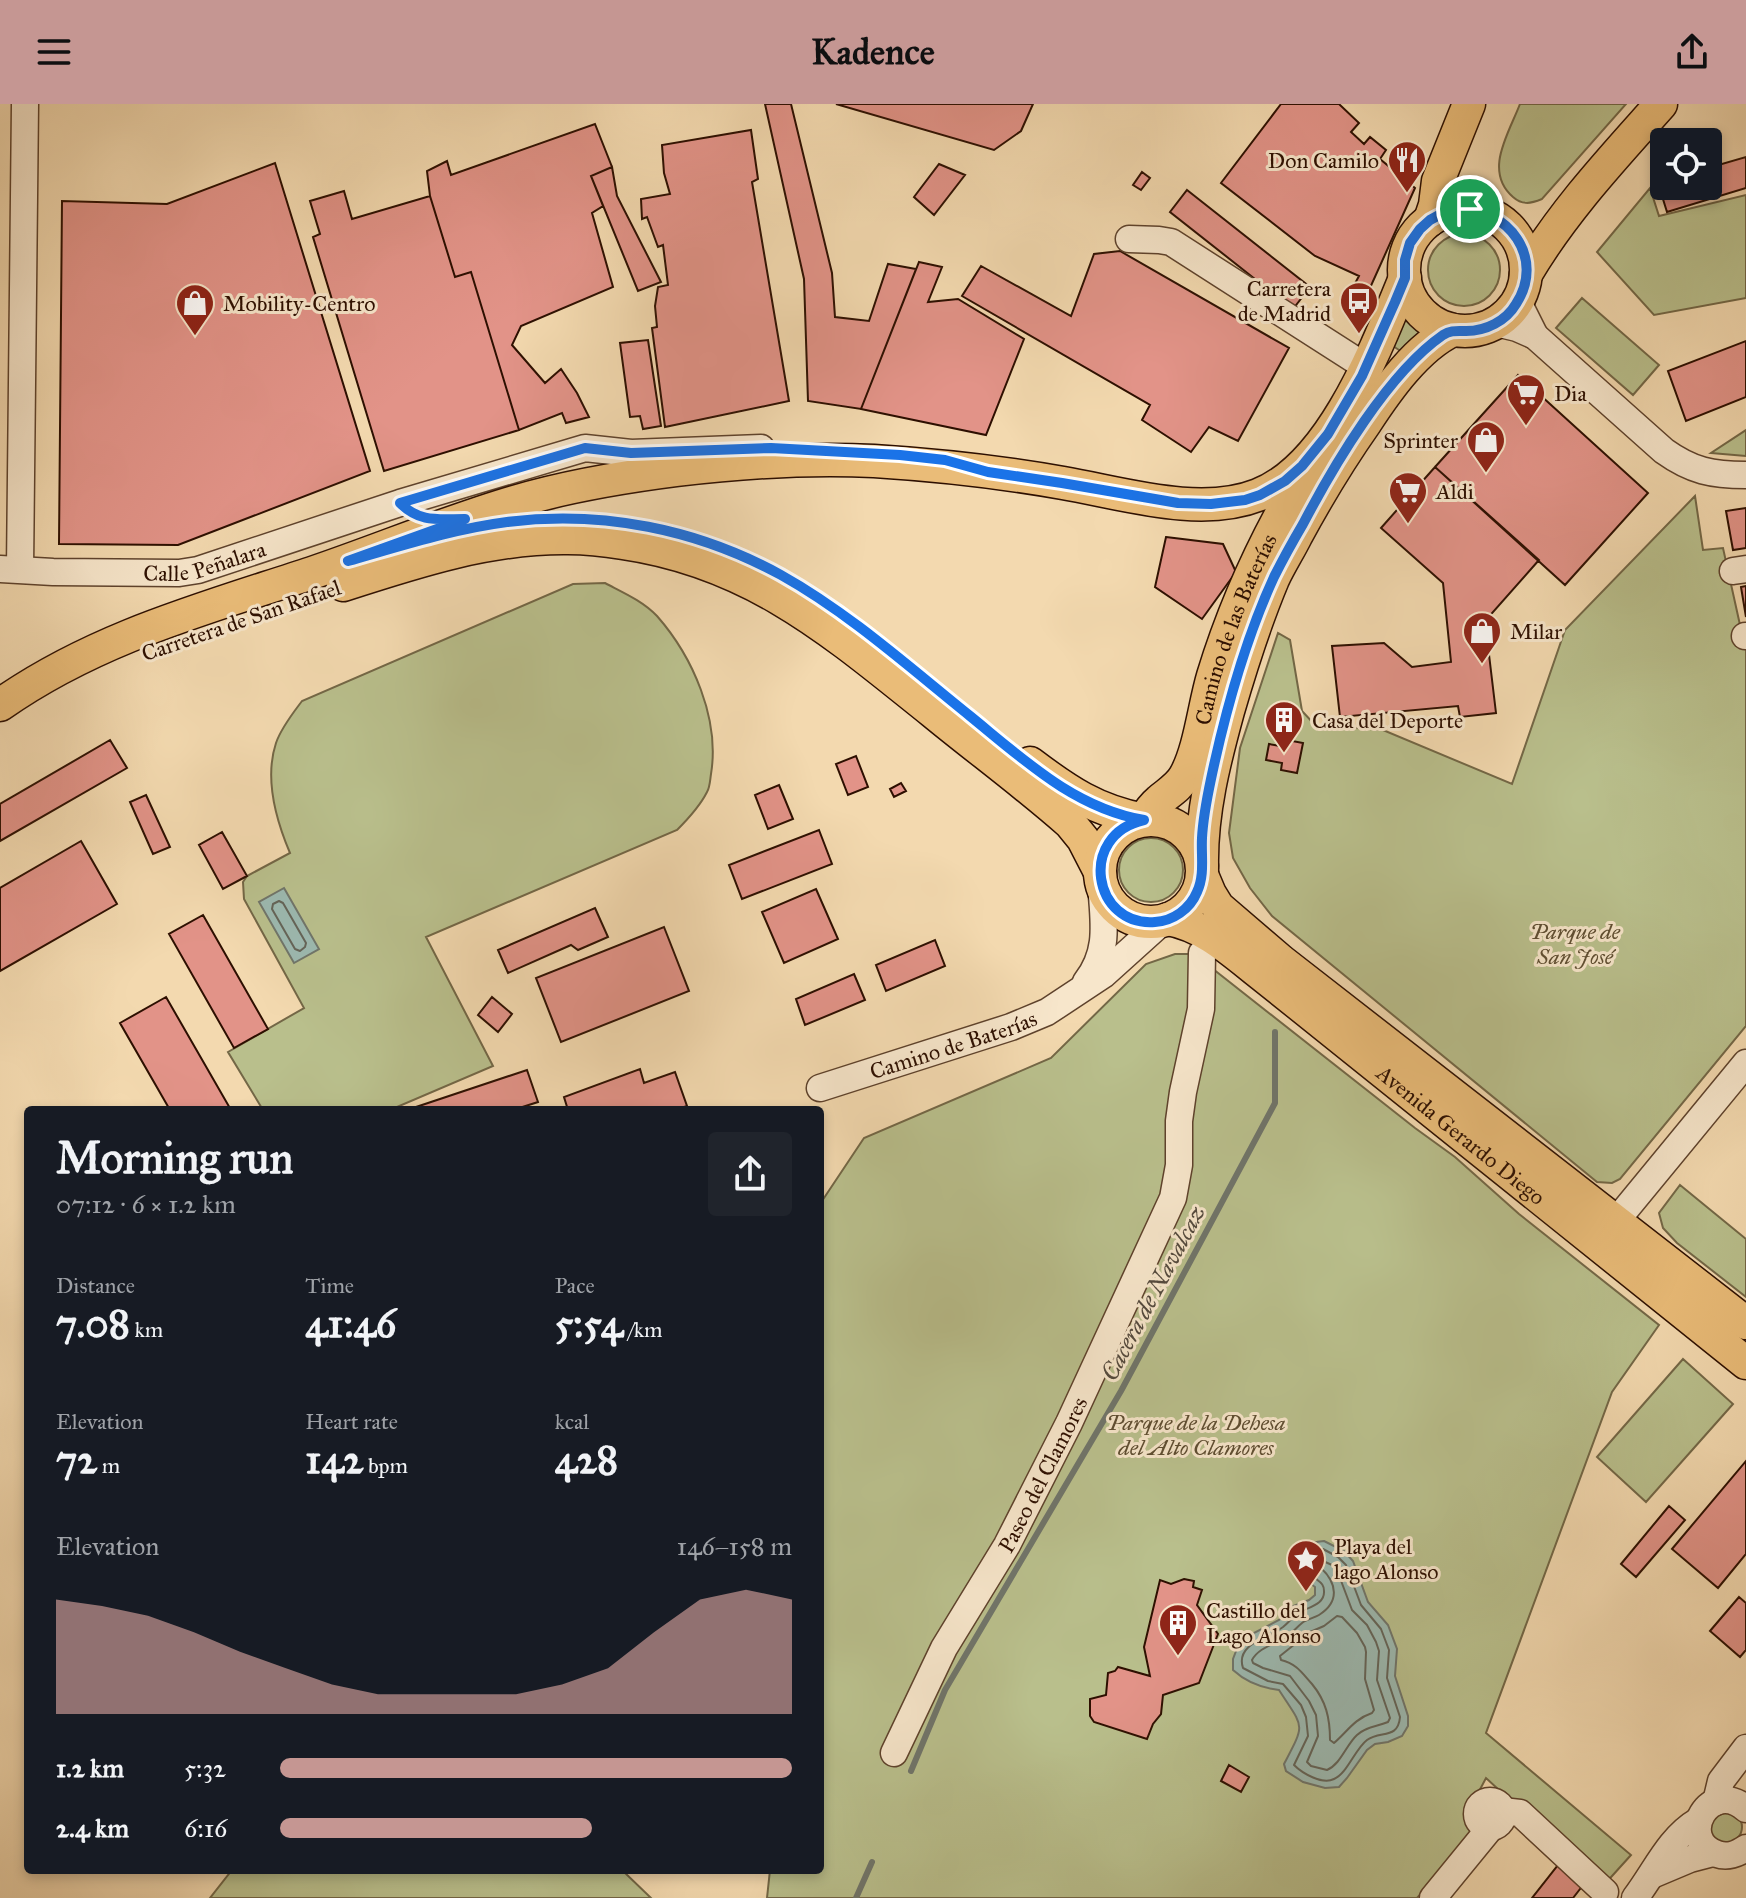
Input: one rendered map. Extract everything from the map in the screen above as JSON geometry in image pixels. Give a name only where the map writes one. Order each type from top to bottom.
[{"type":"main road","points":[[1459,104],[1447,134],[1457,194],[1507,225],[1522,248],[1513,299]]},
{"type":"main road","points":[[1457,194],[1469,104]]},
{"type":"main road","points":[[1457,194],[1461,153],[1479,104]]},
{"type":"main road","points":[[1489,104],[1466,161],[1457,194],[1433,211],[1430,220],[1410,243],[1405,260],[1405,278],[1411,298],[1421,313],[1436,324],[1453,330],[1475,331],[1513,299],[1540,251],[1577,199],[1661,104]]},
{"type":"main road","points":[[1515,235],[1532,231],[1553,219],[1577,199]]},
{"type":"main road","name":"Carretera de San Rafael","points":[[0,705],[56,669],[148,628],[517,501],[629,476],[763,461],[847,460],[988,472],[1178,503],[1211,504],[1260,495],[1285,481],[1302,466],[1328,434],[1366,367],[1405,278]]},
{"type":"main road","name":"Camino de las Baterías","points":[[1202,871],[1202,837],[1219,741],[1251,636],[1274,577],[1318,495],[1381,399],[1420,355],[1453,330]]},
{"type":"main road","name":"Camino de las Baterías","points":[[1144,820],[1156,803],[1176,788],[1188,770],[1227,631],[1289,498],[1328,434]]},
{"type":"main road","name":"Carretera de San Rafael","points":[[348,561],[464,529],[535,519],[609,520],[689,536],[766,567],[823,602],[1066,790],[1098,807],[1144,820]]},
{"type":"main road","name":"Carretera de San Rafael","points":[[0,731],[66,687],[136,655],[395,568],[453,552],[514,541],[573,538],[606,541],[659,549],[712,565],[769,591],[814,620],[1058,813],[1083,839],[1100,877]]},
{"type":"main road","points":[[1144,820],[1167,822],[1183,830],[1195,844],[1202,871],[1199,889],[1192,902],[1166,920],[1149,922],[1126,916],[1112,903],[1100,877],[1103,853],[1115,834],[1130,824],[1144,820]]},
{"type":"main road","name":"Avenida Gerardo Diego","points":[[1202,871],[1214,901],[1281,961],[1746,1323]]},
{"type":"main road","name":"Avenida Gerardo Diego","points":[[1166,920],[1190,924],[1203,931],[1266,978],[1746,1363]]},
{"type":"street","points":[[10,569],[12,292],[25,104]]},
{"type":"street","points":[[1129,239],[1171,242],[1366,367]]},
{"type":"street","points":[[1513,299],[1517,328],[1535,336],[1664,451],[1680,462],[1707,473],[1746,475]]},
{"type":"street","name":"Calle Peñalara","points":[[10,569],[163,573],[198,570],[400,503],[585,448],[631,453],[751,448],[823,449],[945,460],[988,472]]},
{"type":"street","points":[[400,503],[419,517],[465,519]]},
{"type":"street","name":"Calle Peñalara","points":[[259,590],[380,536],[398,518],[400,503]]},
{"type":"street","name":"Camino de Baterías","points":[[1080,990],[1097,967],[1103,948],[1100,877]]},
{"type":"street","name":"Camino de Baterías","points":[[820,1088],[1028,1021],[1047,1012],[1103,975],[1166,920]]},
{"type":"street","name":"Paseo del Clamores","points":[[894,1753],[944,1648],[1007,1545],[1069,1423],[1173,1198],[1179,1165],[1183,1092],[1201,1009],[1202,953]]},
{"type":"street","points":[[1616,1221],[1746,1063]]},
{"type":"street","points":[[1716,1802],[1721,1781],[1746,1748]]},
{"type":"street","points":[[1734,1855],[1705,1847],[1700,1840],[1698,1821],[1708,1806],[1716,1802],[1745,1803]]},
{"type":"street","points":[[1433,1898],[1497,1819],[1520,1813],[1605,1892]]},
{"type":"street","points":[[1635,1898],[1667,1850],[1688,1827],[1698,1821]]},
{"type":"street","points":[[1652,1875],[1690,1859],[1734,1855]]},
{"type":"green space","points":[[1520,104],[1626,104],[1542,199],[1526,203],[1516,200],[1504,187],[1499,164],[1505,139]]},
{"type":"green space","points":[[1650,188],[1650,200],[1654,200],[1659,216],[1746,195],[1746,298],[1654,315],[1597,252]]},
{"type":"green space","points":[[1464,234],[1484,240],[1494,250],[1500,270],[1494,290],[1484,300],[1464,306],[1444,300],[1434,290],[1428,270],[1434,250],[1444,240]]},
{"type":"green space","points":[[1582,298],[1659,365],[1633,395],[1556,328]]},
{"type":"green space","points":[[1408,313],[1426,330],[1402,352],[1393,346]]},
{"type":"green space","points":[[1746,430],[1746,456],[1711,453]]},
{"type":"green space","name":"Parque de San José","points":[[1695,496],[1703,550],[1723,548],[1746,644],[1746,1026],[1620,1179],[1612,1183],[1597,1182],[1272,916],[1250,888],[1233,858],[1229,833],[1240,748],[1278,633],[1290,640],[1302,711],[1315,725],[1383,730],[1512,784],[1565,630]]},
{"type":"green space","points":[[605,583],[639,601],[657,616],[682,650],[701,690],[711,732],[713,753],[710,783],[701,802],[677,830],[426,937],[493,1066],[399,1106],[261,1106],[228,1052],[304,1008],[244,899],[243,882],[247,876],[290,853],[276,813],[271,785],[273,757],[281,732],[302,701],[573,584]]},
{"type":"green space","points":[[1151,838],[1169,844],[1177,852],[1183,870],[1177,888],[1169,896],[1151,902],[1133,896],[1125,888],[1119,870],[1125,852],[1133,844]]},
{"type":"green space","name":"Parque de la Dehesa del Alto Clamores","points":[[1175,954],[1194,954],[1455,1157],[1519,1214],[1659,1325],[1612,1392],[1486,1733],[1631,1855],[1603,1886],[1486,1778],[1465,1818],[1478,1831],[1417,1898],[767,1898],[770,1874],[824,1874],[824,1198],[864,1138],[1051,1058],[1146,964]]},
{"type":"green space","points":[[1680,1185],[1746,1239],[1746,1297],[1677,1243],[1663,1228],[1659,1213]]},
{"type":"green space","points":[[1683,1359],[1733,1404],[1646,1502],[1597,1457]]},
{"type":"green space","points":[[1726,1811],[1737,1816],[1742,1827],[1737,1838],[1726,1843],[1715,1838],[1710,1827],[1715,1816]]},
{"type":"green space","points":[[229,1874],[626,1874],[651,1898],[210,1898]]},
{"type":"water","points":[[284,888],[319,949],[294,963],[259,902]]},
{"type":"water","points":[[1324,1541],[1344,1551],[1353,1561],[1368,1602],[1388,1625],[1397,1649],[1395,1676],[1408,1716],[1408,1726],[1402,1736],[1375,1744],[1339,1787],[1325,1788],[1303,1782],[1286,1771],[1284,1764],[1299,1726],[1279,1690],[1254,1684],[1233,1670],[1238,1646],[1248,1636],[1279,1620],[1293,1606],[1315,1595],[1315,1587],[1305,1575],[1301,1554],[1305,1547]]},
{"type":"building","points":[[765,104],[791,104],[832,273],[835,317],[869,321],[888,264],[916,269],[861,409],[808,401],[804,279]]},
{"type":"building","points":[[836,104],[1033,104],[1021,131],[994,150]]},
{"type":"building","points":[[1281,104],[1339,104],[1359,123],[1351,132],[1364,144],[1370,137],[1386,150],[1380,159],[1415,188],[1365,299],[1355,293],[1353,287],[1359,276],[1315,256],[1221,183]]},
{"type":"building","points":[[595,124],[612,167],[591,176],[603,206],[592,213],[613,287],[521,326],[512,345],[545,383],[561,369],[589,417],[566,423],[562,413],[519,430],[471,272],[455,277],[430,196],[427,171],[447,161],[451,175]]},
{"type":"building","points":[[751,130],[758,179],[752,182],[789,401],[665,427],[652,328],[657,327],[655,306],[658,287],[668,285],[663,245],[658,247],[647,217],[642,219],[641,199],[670,194],[664,173],[662,145]]},
{"type":"building","points":[[1746,157],[1746,188],[1722,195],[1722,164]]},
{"type":"building","name":"Mobility-Centro","points":[[275,163],[370,471],[178,545],[59,544],[62,201],[167,204]]},
{"type":"building","points":[[939,164],[965,175],[934,215],[914,197]]},
{"type":"building","points":[[612,167],[617,196],[661,282],[638,291],[591,176]]},
{"type":"building","points":[[1142,172],[1150,178],[1141,190],[1133,185]]},
{"type":"building","points":[[1187,190],[1310,287],[1293,309],[1170,212]]},
{"type":"building","points":[[344,191],[352,219],[430,196],[455,277],[471,272],[519,430],[384,471],[313,237],[320,234],[310,201]]},
{"type":"building","points":[[1663,200],[1706,200],[1667,212]]},
{"type":"building","points":[[1120,251],[1289,348],[1238,441],[1209,427],[1191,452],[1142,420],[1150,405],[962,296],[981,266],[1071,316],[1094,254]]},
{"type":"building","points":[[919,262],[942,267],[928,302],[958,299],[1024,339],[986,435],[861,409]]},
{"type":"building","points":[[648,340],[661,426],[643,429],[640,416],[630,417],[620,343]]},
{"type":"building","points":[[1746,341],[1746,397],[1686,421],[1668,371]]},
{"type":"building","points":[[1518,375],[1648,493],[1565,585],[1435,467]]},
{"type":"building","points":[[1435,467],[1539,560],[1485,621],[1496,713],[1460,717],[1458,706],[1340,717],[1332,646],[1384,643],[1412,667],[1451,662],[1443,583],[1381,528]]},
{"type":"building","points":[[1746,508],[1746,548],[1733,550],[1726,511]]},
{"type":"building","points":[[1166,537],[1223,544],[1236,572],[1202,619],[1155,587]]},
{"type":"building","points":[[1746,586],[1746,617],[1741,587]]},
{"type":"building","points":[[110,740],[127,768],[0,841],[0,804]]},
{"type":"building","name":"Casa del Deporte","points":[[1287,740],[1303,743],[1297,773],[1281,770],[1282,763],[1266,760],[1269,744],[1286,747]]},
{"type":"building","points":[[856,756],[868,787],[848,795],[836,764]]},
{"type":"building","points":[[901,783],[906,791],[894,797],[890,789]]},
{"type":"building","points":[[779,785],[793,819],[768,829],[755,795]]},
{"type":"building","points":[[146,795],[170,847],[153,854],[130,802]]},
{"type":"building","points":[[819,830],[832,864],[742,899],[729,865]]},
{"type":"building","points":[[222,832],[247,876],[223,889],[199,845]]},
{"type":"building","points":[[81,841],[117,904],[0,971],[0,888]]},
{"type":"building","points":[[816,889],[838,939],[784,963],[762,912]]},
{"type":"building","points":[[595,908],[608,937],[578,950],[571,945],[508,973],[498,950]]},
{"type":"building","points":[[203,915],[268,1029],[234,1048],[169,934]]},
{"type":"building","points":[[664,927],[689,991],[561,1042],[536,978]]},
{"type":"building","points":[[935,940],[945,966],[886,991],[876,965]]},
{"type":"building","points":[[854,974],[865,1000],[805,1025],[796,999]]},
{"type":"building","points":[[166,997],[229,1106],[168,1106],[120,1023]]},
{"type":"building","points":[[492,997],[512,1014],[498,1032],[478,1015]]},
{"type":"building","points":[[640,1069],[644,1083],[675,1072],[687,1106],[567,1106],[564,1097]]},
{"type":"building","points":[[527,1070],[538,1102],[526,1106],[419,1106]]},
{"type":"building","points":[[1746,1461],[1746,1554],[1718,1588],[1672,1549]]},
{"type":"building","points":[[1669,1506],[1685,1520],[1636,1577],[1621,1564]]},
{"type":"building","name":"Castillo del Lago Alonso","points":[[1184,1579],[1194,1581],[1193,1587],[1202,1590],[1197,1605],[1218,1634],[1199,1683],[1163,1695],[1161,1714],[1147,1739],[1094,1722],[1090,1716],[1090,1699],[1106,1695],[1108,1673],[1118,1667],[1150,1676],[1144,1647],[1160,1580],[1171,1584]]},
{"type":"building","points":[[1739,1597],[1746,1603],[1746,1650],[1740,1657],[1710,1631]]},
{"type":"building","points":[[1229,1765],[1249,1777],[1241,1792],[1221,1781]]},
{"type":"building","points":[[1562,1860],[1587,1880],[1573,1898],[1532,1898]]},
{"type":"waterway","name":"Cacera de Navalcaz","points":[[911,1771],[945,1690],[1121,1391],[1275,1103],[1275,1032]]},
{"type":"waterway","name":"Cacera de Navalcaz","points":[[856,1898],[872,1862]]},
{"type":"place","name":"Don Camilo","points":[[1407,194]]},
{"type":"place","name":"Carretera de Madrid","points":[[1359,335]]},
{"type":"place","name":"Mobility-Centro","points":[[195,337]]},
{"type":"place","name":"Dia","points":[[1526,427]]},
{"type":"place","name":"Sprinter","points":[[1486,474]]},
{"type":"place","name":"Aldi","points":[[1408,525]]},
{"type":"place","name":"Milar","points":[[1482,665]]},
{"type":"place","name":"Casa del Deporte","points":[[1284,754]]},
{"type":"place","name":"Playa del lago Alonso","points":[[1306,1593]]},
{"type":"place","name":"Castillo del Lago Alonso","points":[[1178,1657]]},
{"type":"route","points":[[1470,209],[1494,216],[1507,225],[1518,239],[1526,268],[1520,297],[1512,310],[1496,323],[1475,331],[1449,331],[1420,355],[1381,399],[1318,495],[1274,577],[1237,680],[1210,781],[1199,889],[1185,909],[1164,920],[1149,922],[1126,916],[1112,903],[1101,882],[1101,858],[1109,841],[1122,828],[1144,820],[1113,813],[1066,790],[823,602],[732,551],[651,527],[609,520],[561,518],[464,529],[348,561],[465,519],[419,517],[400,503],[585,448],[631,453],[751,448],[823,449],[900,455],[945,460],[988,472],[1178,503],[1211,504],[1245,500],[1285,481],[1302,466],[1328,434],[1362,376],[1395,302],[1405,278],[1405,260],[1414,236],[1426,223],[1441,214],[1470,209]]}]
